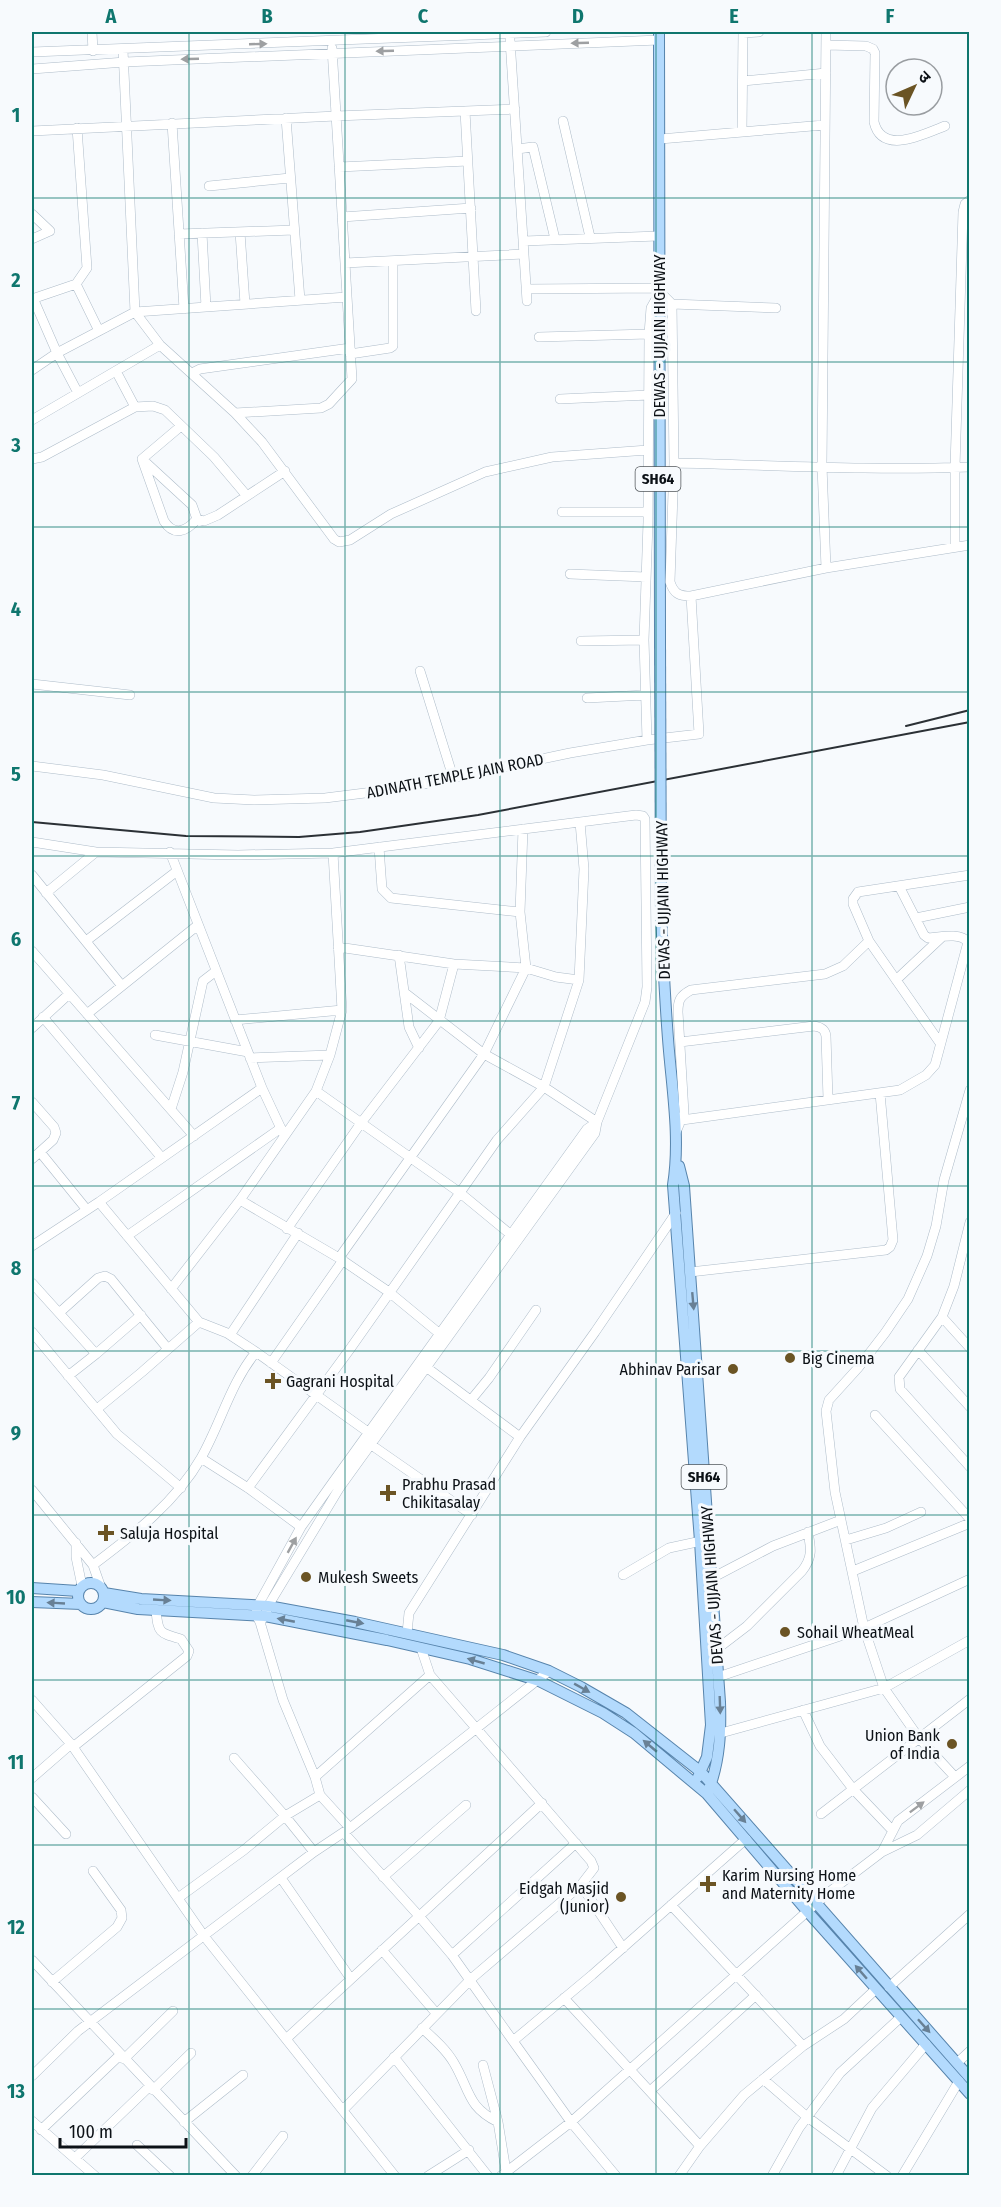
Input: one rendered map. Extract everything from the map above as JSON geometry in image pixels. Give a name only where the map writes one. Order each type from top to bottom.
[{"type":"main road","name":"DEWAS - UJJAIN HIGHWAY","points":[[659,36],[660,640]]},
{"type":"main road","name":"DEVAS - UJJAIN HIGHWAY","points":[[660,640],[661,912],[664,994],[676,1132],[677,1160],[673,1185],[704,1540],[712,1578],[721,1733],[717,1764],[709,1789]]},
{"type":"main road","name":"DEVAS - UJJAIN HIGHWAY","points":[[677,1160],[684,1186],[690,1272],[711,1725],[707,1757],[695,1783]]},
{"type":"main road","points":[[32,1588],[80,1589],[88,1582],[94,1582],[102,1593],[125,1607],[261,1613],[470,1659],[539,1680],[582,1701],[634,1732],[695,1783],[709,1789],[811,1908],[876,1989],[926,2044],[964,2080]]},
{"type":"main road","points":[[80,1589],[81,1604]]},
{"type":"main road","points":[[102,1593],[407,1633],[473,1647],[549,1671],[626,1713],[701,1772],[709,1789],[746,1839],[889,1988],[957,2063],[969,2094]]},
{"type":"main road","points":[[32,1602],[81,1604],[91,1609],[96,1608],[102,1593]]},
{"type":"street","points":[[92,32],[93,51]]},
{"type":"street","points":[[32,52],[123,50],[450,33],[546,32]]},
{"type":"street","points":[[742,132],[743,32],[759,32]]},
{"type":"street","points":[[826,32],[822,466],[826,568]]},
{"type":"street","points":[[450,33],[461,48]]},
{"type":"street","points":[[510,33],[527,301]]},
{"type":"street","points":[[32,69],[125,62],[511,46],[659,36]]},
{"type":"street","points":[[236,413],[321,408],[329,404],[352,379],[331,40]]},
{"type":"street","points":[[826,45],[866,46],[873,49],[875,53],[874,122],[876,129],[884,138],[904,140],[945,126]]},
{"type":"street","points":[[123,50],[135,312],[160,345],[236,413],[285,471],[334,539],[339,542],[350,540],[391,514],[485,472],[552,457],[648,450]]},
{"type":"street","points":[[743,81],[826,73]]},
{"type":"street","points":[[32,131],[515,109]]},
{"type":"street","points":[[465,111],[476,311]]},
{"type":"street","points":[[286,118],[300,300]]},
{"type":"street","points":[[563,121],[590,237]]},
{"type":"street","points":[[172,123],[184,309]]},
{"type":"street","points":[[660,139],[824,125]]},
{"type":"street","points":[[77,128],[87,268],[76,284],[32,298],[57,354],[78,393]]},
{"type":"street","points":[[517,149],[533,147],[555,239]]},
{"type":"street","points":[[339,167],[468,161]]},
{"type":"street","points":[[209,186],[290,178]]},
{"type":"street","points":[[955,548],[955,467],[965,285],[963,212],[969,200]]},
{"type":"street","points":[[342,217],[471,208]]},
{"type":"street","points":[[32,214],[50,231],[32,239]]},
{"type":"street","points":[[179,234],[294,230]]},
{"type":"street","points":[[240,232],[245,304]]},
{"type":"street","points":[[202,233],[206,307]]},
{"type":"street","points":[[524,240],[658,236]]},
{"type":"street","points":[[345,263],[524,254]]},
{"type":"street","points":[[192,373],[200,369],[390,348],[393,345],[393,261]]},
{"type":"street","points":[[76,284],[99,331]]},
{"type":"street","points":[[526,289],[660,290],[672,304],[674,463],[670,582],[673,591],[678,594],[691,596],[826,568],[969,545]]},
{"type":"street","points":[[647,740],[644,640],[648,512],[649,334],[651,308],[660,290]]},
{"type":"street","points":[[32,370],[135,312],[347,297]]},
{"type":"street","points":[[672,304],[776,308]]},
{"type":"street","points":[[539,337],[649,334]]},
{"type":"street","points":[[32,420],[160,345]]},
{"type":"street","points":[[116,371],[135,406]]},
{"type":"street","points":[[560,399],[649,395]]},
{"type":"street","points":[[32,459],[42,457],[135,406],[153,406],[165,410],[214,457],[247,496]]},
{"type":"street","points":[[142,459],[181,426]]},
{"type":"street","points":[[142,459],[192,505],[198,519],[204,521],[218,515],[285,471]]},
{"type":"street","points":[[142,459],[169,529],[175,531],[184,529],[198,519]]},
{"type":"street","points":[[674,463],[884,469],[969,467]]},
{"type":"street","points":[[562,512],[648,512]]},
{"type":"street","points":[[570,574],[646,577]]},
{"type":"street","name":"ADINATH TEMPLE JAIN ROAD","points":[[32,766],[103,775],[214,798],[254,800],[325,798],[405,788],[647,740],[699,734],[691,596]]},
{"type":"street","points":[[581,641],[644,640]]},
{"type":"street","points":[[420,670],[453,777]]},
{"type":"street","points":[[32,684],[130,695]]},
{"type":"street","points":[[587,698],[646,695]]},
{"type":"street","points":[[32,842],[96,852],[238,855],[333,853],[636,814],[643,816],[646,824],[647,987],[645,1002],[595,1132],[340,1487],[261,1613]]},
{"type":"street","points":[[248,1488],[350,1349],[497,1140],[544,1087],[579,980],[584,869],[580,822]]},
{"type":"street","points":[[271,1363],[410,1157],[484,1054],[526,968],[520,912],[524,830]]},
{"type":"street","points":[[379,848],[382,889],[391,898],[520,912]]},
{"type":"street","points":[[46,892],[96,852]]},
{"type":"street","points":[[170,852],[262,1088],[282,1132]]},
{"type":"street","points":[[171,1290],[240,1200],[282,1132],[316,1091],[330,1054],[342,1010],[333,853]]},
{"type":"street","points":[[86,941],[177,871]]},
{"type":"street","points":[[32,874],[122,986]]},
{"type":"street","points":[[939,1043],[869,941],[853,899],[858,892],[969,875]]},
{"type":"street","points":[[682,1120],[900,1090],[926,1075],[935,1065],[939,1043],[968,942],[966,938],[960,936],[928,938],[899,886]]},
{"type":"street","points":[[916,918],[969,907]]},
{"type":"street","points":[[87,1014],[198,925]]},
{"type":"street","points":[[896,980],[942,937]]},
{"type":"street","points":[[676,1132],[684,1113],[678,1002],[684,994],[691,990],[825,974],[843,966],[869,941]]},
{"type":"street","points":[[338,947],[454,964],[526,968],[556,977],[579,980]]},
{"type":"street","points":[[32,951],[194,1136]]},
{"type":"street","points":[[399,955],[409,1028],[419,1048]]},
{"type":"street","points":[[287,1229],[361,1123],[439,1021],[454,964]]},
{"type":"street","points":[[171,1109],[190,1042],[203,981],[216,971]]},
{"type":"street","points":[[405,993],[484,1054],[544,1087],[597,1122]]},
{"type":"street","points":[[32,1027],[69,994]]},
{"type":"street","points":[[235,1020],[342,1010]]},
{"type":"street","points":[[43,1017],[162,1158]]},
{"type":"street","points":[[680,1042],[820,1027],[825,1031],[826,1036],[828,1099]]},
{"type":"street","points":[[154,1035],[249,1055],[330,1054]]},
{"type":"street","points":[[32,1246],[262,1088]]},
{"type":"street","points":[[955,1778],[919,1738],[884,1688],[864,1628],[835,1492],[826,1424],[829,1400],[878,1342],[908,1299],[927,1256],[936,1226],[944,1180],[969,1090]]},
{"type":"street","points":[[316,1091],[459,1192],[510,1234]]},
{"type":"street","points":[[690,1272],[886,1250],[890,1247],[893,1240],[880,1093]]},
{"type":"street","points":[[32,1102],[56,1133],[53,1140],[32,1159]]},
{"type":"street","points":[[597,1122],[587,1129],[510,1234],[301,1527],[261,1613],[283,1700],[320,1795],[383,1877],[471,1979],[571,2122],[616,2175]]},
{"type":"street","points":[[127,1236],[282,1132]]},
{"type":"street","points":[[40,1152],[87,1210]]},
{"type":"street","points":[[240,1200],[341,1259],[389,1293],[440,1334]]},
{"type":"street","points":[[99,1202],[199,1322],[230,1335],[368,1432]]},
{"type":"street","points":[[407,1633],[410,1613],[520,1437],[676,1213]]},
{"type":"street","points":[[969,1222],[954,1286],[942,1317],[899,1377],[900,1389],[969,1467]]},
{"type":"street","points":[[230,1335],[298,1233]]},
{"type":"street","points":[[59,1313],[98,1278],[105,1276],[111,1279],[168,1349]]},
{"type":"street","points":[[32,1283],[96,1354]]},
{"type":"street","points":[[471,1400],[536,1310]]},
{"type":"street","points":[[68,1376],[141,1315]]},
{"type":"street","points":[[942,1317],[969,1348]]},
{"type":"street","points":[[97,1409],[199,1322]]},
{"type":"street","points":[[32,1332],[117,1434],[181,1488]]},
{"type":"street","points":[[918,1350],[969,1407]]},
{"type":"street","points":[[93,1565],[129,1538],[181,1488],[201,1458],[233,1387],[256,1352]]},
{"type":"street","points":[[426,1367],[520,1437]]},
{"type":"street","points":[[853,1571],[969,1521],[875,1415]]},
{"type":"street","points":[[370,1444],[471,1515]]},
{"type":"street","points":[[201,1458],[248,1488],[301,1527]]},
{"type":"street","points":[[32,1490],[93,1565],[102,1593]]},
{"type":"street","points":[[846,1540],[921,1512]]},
{"type":"street","points":[[712,1578],[773,1546],[841,1520]]},
{"type":"street","points":[[717,1649],[747,1626],[810,1561],[812,1553],[808,1532]]},
{"type":"street","points":[[623,1575],[669,1548],[704,1540]]},
{"type":"street","points":[[76,1543],[80,1589]]},
{"type":"street","points":[[718,1677],[864,1628],[969,1579]]},
{"type":"street","points":[[32,1778],[187,1656],[189,1651],[181,1639],[163,1634],[159,1630],[156,1610]]},
{"type":"street","points":[[721,1733],[884,1688],[969,1640]]},
{"type":"street","points":[[343,2110],[471,1979],[581,1885],[594,1868],[576,1843],[430,1675],[422,1648]]},
{"type":"street","points":[[32,2076],[89,2022],[314,1852],[347,1831],[549,1671]]},
{"type":"street","points":[[315,1778],[430,1675]]},
{"type":"street","points":[[32,1699],[72,1746],[204,1936],[395,2175]]},
{"type":"street","points":[[821,1814],[969,1699]]},
{"type":"street","points":[[803,1710],[819,1746],[854,1789],[893,1831]]},
{"type":"street","points":[[234,1758],[314,1852]]},
{"type":"street","points":[[882,1852],[898,1821],[969,1766]]},
{"type":"street","points":[[178,1898],[244,1850],[285,1816],[320,1795]]},
{"type":"street","points":[[503,2173],[571,2122],[735,1973],[811,1908],[882,1852],[917,1834],[967,1796]]},
{"type":"street","points":[[32,1797],[66,1834]]},
{"type":"street","points":[[286,2039],[542,1803]]},
{"type":"street","points":[[383,1877],[466,1805]]},
{"type":"street","points":[[513,2041],[746,1839]]},
{"type":"street","points":[[452,1955],[576,1843]]},
{"type":"street","points":[[52,1982],[117,1927],[122,1918],[121,1910],[93,1871]]},
{"type":"street","points":[[280,1878],[351,1979]]},
{"type":"street","points":[[581,1885],[623,1948]]},
{"type":"street","points":[[671,1905],[803,2046]]},
{"type":"street","points":[[889,1988],[969,1914]]},
{"type":"street","points":[[382,1950],[436,2013]]},
{"type":"street","points":[[32,1960],[236,2175]]},
{"type":"street","points":[[680,2175],[700,2146],[744,2095],[803,2046],[844,2019],[876,1989]]},
{"type":"street","points":[[650,2091],[756,1995]]},
{"type":"street","points":[[564,1998],[700,2146]]},
{"type":"street","points":[[41,2130],[173,2010]]},
{"type":"street","points":[[772,2175],[807,2116],[840,2073],[901,2017]]},
{"type":"street","points":[[422,2028],[453,2061],[477,2108],[483,2115],[498,2122]]},
{"type":"street","points":[[836,2175],[872,2108],[926,2044]]},
{"type":"street","points":[[957,2063],[969,2051]]},
{"type":"street","points":[[75,2158],[191,2053]]},
{"type":"street","points":[[394,2057],[488,2175]]},
{"type":"street","points":[[483,2065],[498,2122],[503,2173]]},
{"type":"street","points":[[184,2122],[243,2075]]},
{"type":"street","points":[[764,2079],[807,2116],[887,2175]]},
{"type":"street","points":[[902,2175],[964,2080]]},
{"type":"street","points":[[32,2121],[94,2175]]},
{"type":"street","points":[[252,2175],[283,2136]]},
{"type":"street","points":[[137,2145],[170,2175]]},
{"type":"street","points":[[428,2175],[469,2150]]},
{"type":"street","points":[[77,2175],[86,2167]]},
{"type":"railway","points":[[906,726],[970,710]]},
{"type":"railway","points":[[32,822],[186,836],[299,837],[360,832],[478,815],[970,722]]},
{"type":"place","name":"Big Cinema","points":[[790,1358]]},
{"type":"place","name":"Abhinav Parisar","points":[[733,1369]]},
{"type":"place","name":"Gagrani Hospital","points":[[273,1381]]},
{"type":"place","name":"Prabhu Prasad Chikitasalay","points":[[388,1493]]},
{"type":"place","name":"Saluja Hospital","points":[[106,1533]]},
{"type":"place","name":"Mukesh Sweets","points":[[306,1577]]},
{"type":"place","name":"Sohail WheatMeal","points":[[785,1632]]},
{"type":"place","name":"Union Bank of India","points":[[952,1744]]},
{"type":"place","name":"Karim Nursing Home and Maternity Home","points":[[708,1884]]},
{"type":"place","name":"Eidgah Masjid (Junior)","points":[[621,1897]]}]
